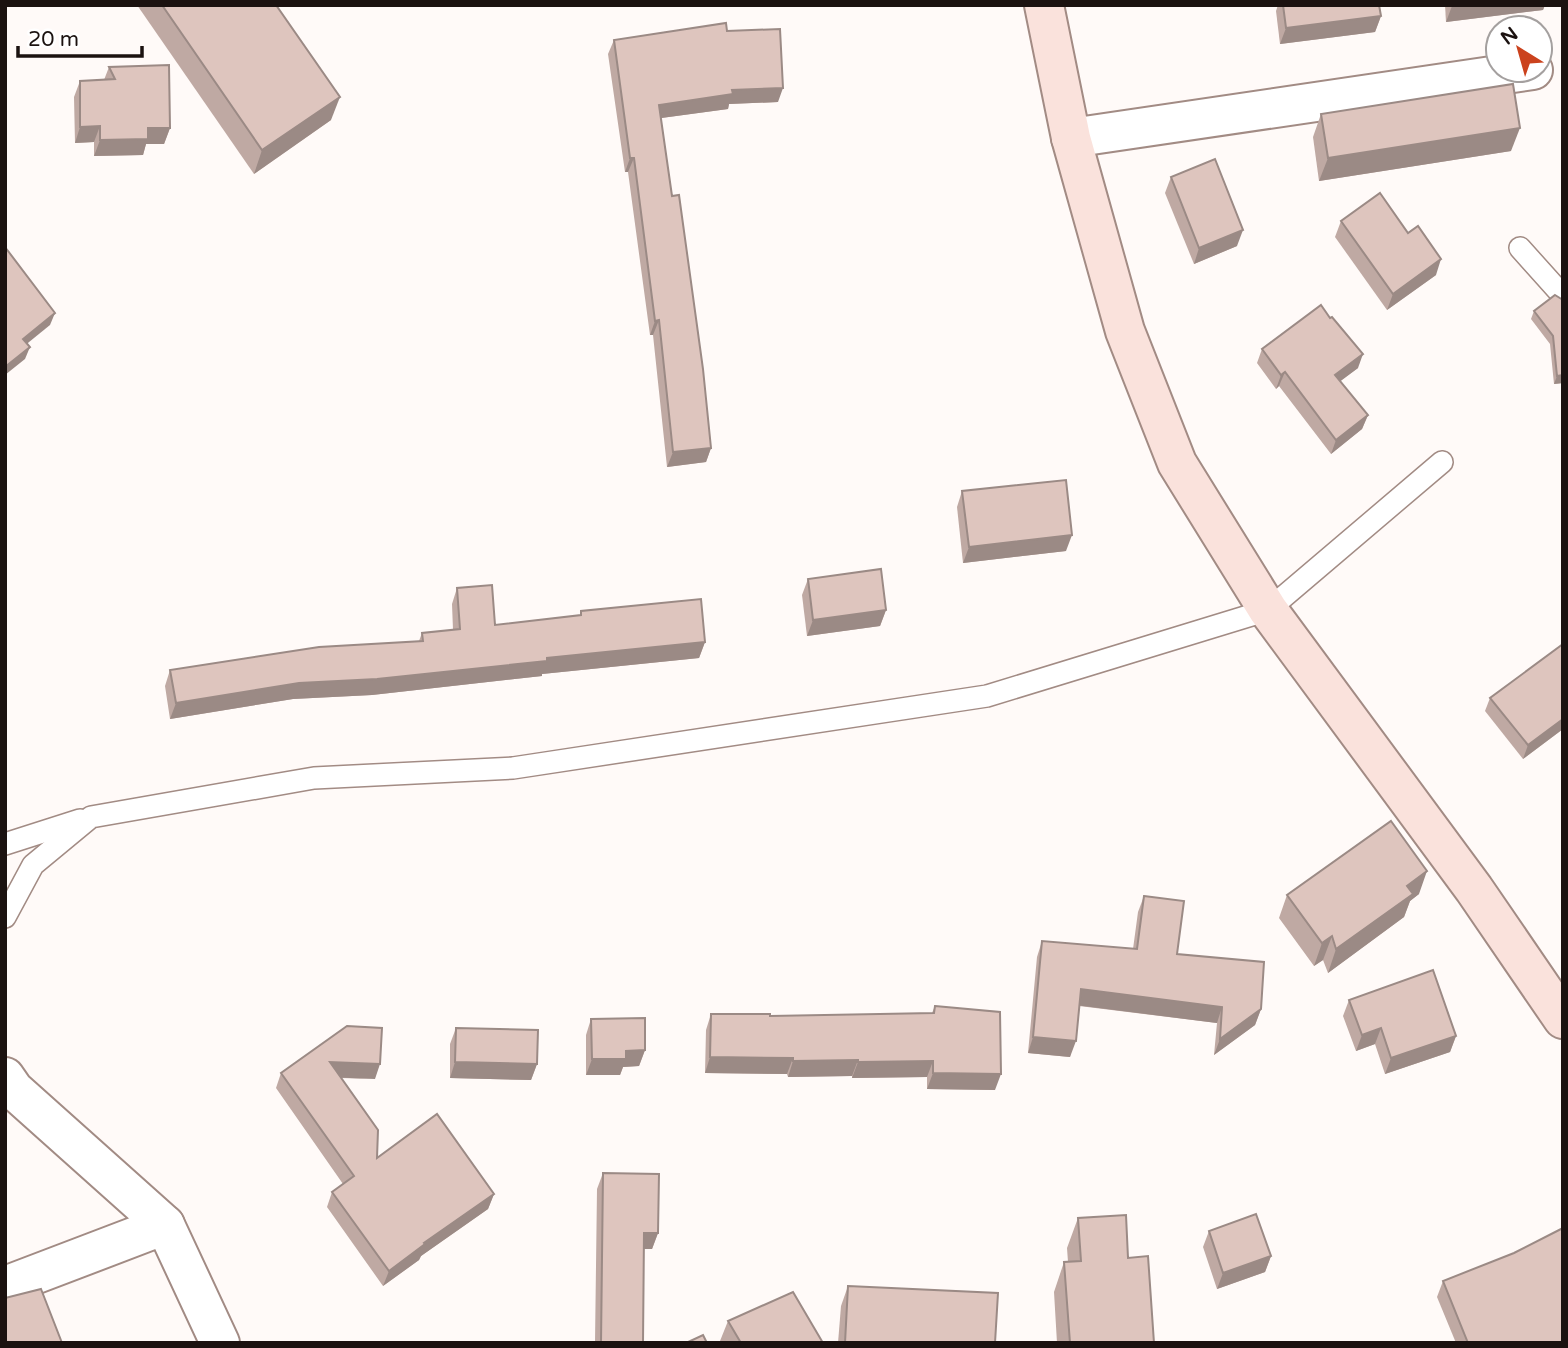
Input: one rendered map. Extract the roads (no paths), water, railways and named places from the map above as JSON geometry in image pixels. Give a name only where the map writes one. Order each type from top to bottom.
[{"type":"street","points":[[1044,5],[1071,138],[1125,331],[1177,463],[1268,610],[1474,890],[1563,1019]]},
{"type":"street","points":[[1071,138],[1484,77]]},
{"type":"street","points":[[5,1077],[14,1090],[165,1225],[220,1343]]},
{"type":"street","points":[[5,1286],[165,1225]]},
{"type":"lane","points":[[1520,248],[1563,296]]},
{"type":"lane","points":[[5,844],[91,817],[314,778],[513,768],[987,696],[1268,610],[1441,462]]},
{"type":"lane","points":[[5,917],[33,866],[91,817]]}]
